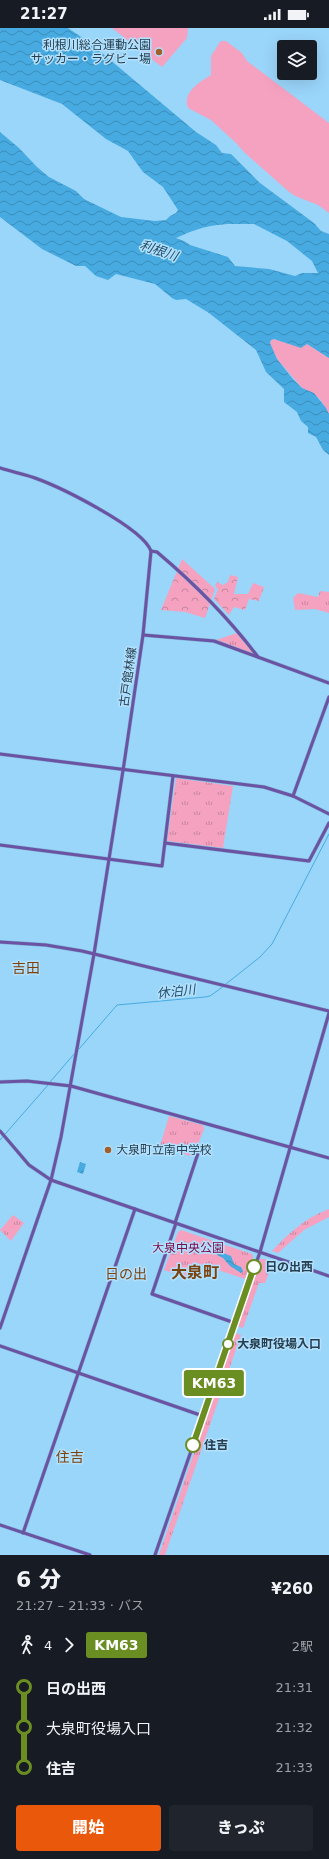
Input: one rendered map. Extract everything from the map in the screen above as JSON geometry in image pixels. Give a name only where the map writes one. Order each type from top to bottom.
[{"type":"street","points":[[0,468],[42,481],[115,518],[146,543],[151,551],[157,552],[201,590],[239,632],[258,657]]},
{"type":"street","name":"古戸館林線","points":[[0,1328],[51,1180],[71,1086],[94,954],[123,769],[143,635],[151,551]]},
{"type":"street","points":[[143,635],[214,641],[329,682]]},
{"type":"street","points":[[293,796],[329,697]]},
{"type":"street","points":[[0,754],[264,787],[293,796],[329,814]]},
{"type":"street","points":[[0,845],[162,866],[173,776]]},
{"type":"street","points":[[165,842],[309,861],[329,823]]},
{"type":"street","points":[[0,942],[46,945],[94,954],[329,1012],[260,1252],[155,1555]]},
{"type":"street","points":[[0,1082],[49,1083],[71,1086],[329,1158]]},
{"type":"street","points":[[0,1131],[30,1165],[51,1180],[329,1276]]},
{"type":"street","points":[[200,1148],[152,1294],[235,1323]]},
{"type":"street","points":[[24,1533],[135,1209]]},
{"type":"street","points":[[0,1346],[203,1416]]},
{"type":"street","points":[[0,1525],[90,1555]]},
{"type":"green space","name":"利根川総合運動公園 サッカー・ラグビー場","points":[[112,28],[188,28],[187,38],[162,67]]},
{"type":"green space","points":[[222,41],[226,41],[242,53],[247,61],[329,123],[329,213],[318,205],[295,196],[288,191],[245,153],[211,120],[188,108],[187,102],[190,92],[197,84],[211,75],[211,56]]},
{"type":"green space","points":[[274,339],[297,346],[307,344],[329,358],[329,414],[320,399],[302,388],[277,359],[270,346],[271,340]]},
{"type":"green space","points":[[182,559],[215,589],[205,618],[185,612],[161,610]]},
{"type":"green space","points":[[230,575],[238,577],[234,594],[248,594],[253,583],[264,587],[259,601],[249,599],[245,610],[234,607],[229,615],[214,599],[218,589],[215,586],[217,582],[223,585],[228,582]]},
{"type":"green space","points":[[320,591],[329,592],[329,613],[315,609],[295,610],[293,598],[298,593],[318,597]]},
{"type":"green space","points":[[237,633],[255,656],[216,640]]},
{"type":"green space","points":[[176,778],[233,786],[223,848],[167,841]]},
{"type":"green space","points":[[169,1116],[203,1125],[204,1129],[193,1157],[160,1146]]},
{"type":"green space","points":[[329,1209],[329,1217],[304,1230],[278,1253],[272,1251],[305,1221]]},
{"type":"green space","points":[[13,1215],[24,1223],[11,1241],[0,1230]]},
{"type":"green space","name":"大泉中央公園","points":[[181,1230],[252,1254],[253,1258],[245,1279],[194,1262],[188,1278],[164,1270],[178,1232]]},
{"type":"green space","points":[[260,1259],[273,1262],[265,1283],[259,1283],[243,1328],[237,1326]]},
{"type":"green space","points":[[235,1333],[241,1335],[165,1555],[159,1555]]},
{"type":"water","name":"利根川","points":[[0,28],[68,28],[90,43],[196,132],[216,145],[222,153],[231,154],[260,183],[314,223],[321,231],[329,234],[329,358],[307,344],[301,348],[274,339],[271,340],[270,343],[277,359],[293,379],[302,388],[314,393],[326,408],[329,414],[329,455],[323,450],[316,437],[308,433],[308,427],[301,421],[297,412],[284,402],[284,389],[266,372],[256,350],[209,313],[186,299],[176,300],[172,298],[155,284],[116,274],[108,280],[96,276],[85,266],[76,266],[42,249],[0,217],[0,132],[49,177],[76,191],[84,199],[121,217],[155,221],[166,220],[178,210],[163,187],[143,172],[128,151],[106,139],[62,104],[0,80]],"holes":[[[227,224],[254,224],[287,241],[312,261],[318,273],[302,273],[295,276],[269,269],[235,266],[228,257],[190,245],[176,238],[206,227]]]},
{"type":"water","points":[[80,1162],[86,1164],[83,1174],[77,1172]]},
{"type":"water","points":[[217,1252],[231,1256],[234,1264],[241,1267],[243,1271],[241,1273],[230,1266],[223,1258],[217,1255]]},
{"type":"waterway","name":"休泊川","points":[[226,984],[260,957],[272,944],[329,834]]},
{"type":"waterway","name":"休泊川","points":[[79,1049],[117,1005],[205,997],[210,996],[224,986]]},
{"type":"waterway","name":"休泊川","points":[[50,1082],[75,1053]]},
{"type":"waterway","name":"休泊川","points":[[0,1140],[48,1085]]},
{"type":"bus line","name":"KM63","points":[[193,1445],[254,1267]]},
{"type":"place","name":"利根川総合運動公園 サッカー・ラグビー場","points":[[159,52]]},
{"type":"place","name":"大泉町立南中学校","points":[[108,1150]]},
{"type":"place","name":"日の出西","points":[[254,1267]]},
{"type":"place","name":"大泉町役場入口","points":[[228,1344]]},
{"type":"place","name":"住吉","points":[[193,1445]]},
{"type":"district","name":"吉田","points":[[26,968]]},
{"type":"district","name":"大泉町","points":[[195,1272]]},
{"type":"district","name":"日の出","points":[[126,1274]]},
{"type":"district","name":"住吉","points":[[70,1457]]}]
